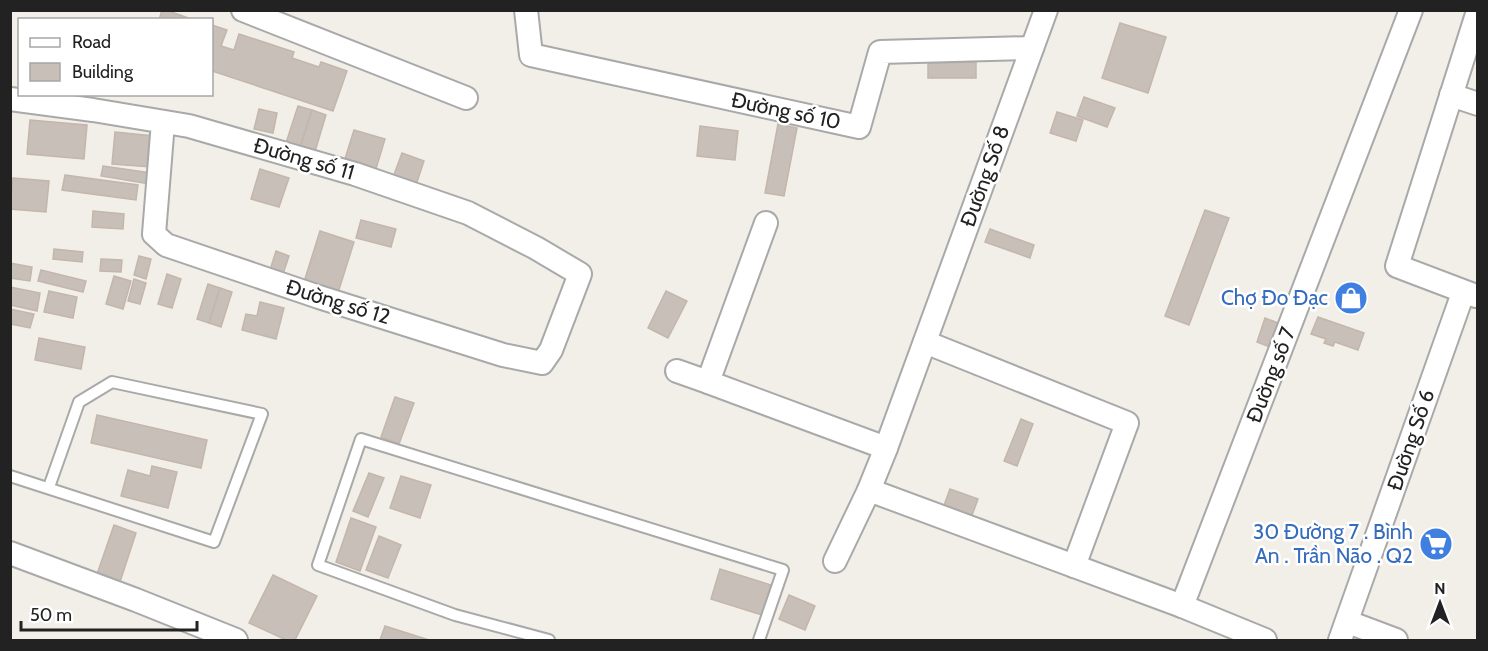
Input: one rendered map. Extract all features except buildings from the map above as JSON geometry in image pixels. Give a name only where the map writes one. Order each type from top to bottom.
[{"type":"street","points":[[243,10],[466,98]]},
{"type":"street","name":"Đường số 10","points":[[526,10],[531,55],[858,127],[880,52],[1032,48]]},
{"type":"street","name":"Đường Số 8","points":[[835,561],[886,448],[1046,10]]},
{"type":"street","name":"Đường số 7","points":[[1182,606],[1412,10]]},
{"type":"street","name":"Đường Số 6","points":[[1344,631],[1470,295],[1397,266],[1478,11]]},
{"type":"street","points":[[1451,95],[1478,104]]},
{"type":"street","name":"Đường số 11","points":[[10,99],[189,126],[355,174],[468,213],[580,274]]},
{"type":"street","name":"Đường số 12","points":[[163,122],[154,234],[166,245],[319,297],[503,355],[542,363],[551,350],[580,274]]},
{"type":"street","points":[[708,382],[766,223]]},
{"type":"street","points":[[925,342],[1127,423],[1074,566]]},
{"type":"street","points":[[677,371],[886,448]]},
{"type":"street","points":[[869,490],[1182,606],[1265,640]]},
{"type":"street","points":[[10,553],[136,600],[188,632],[236,640]]},
{"type":"street","points":[[1344,631],[1396,640]]},
{"type":"lane","points":[[10,476],[214,542],[262,414],[112,381],[79,402],[49,487]]},
{"type":"lane","points":[[549,640],[455,615],[318,565],[361,439],[783,570],[759,640]]},
{"type":"place","name":"Chợ Đo Đạc","points":[[1351,298]]},
{"type":"place","name":"30 Đường 7 . Bình An . Trần Não . Q2","points":[[1436,544]]}]
